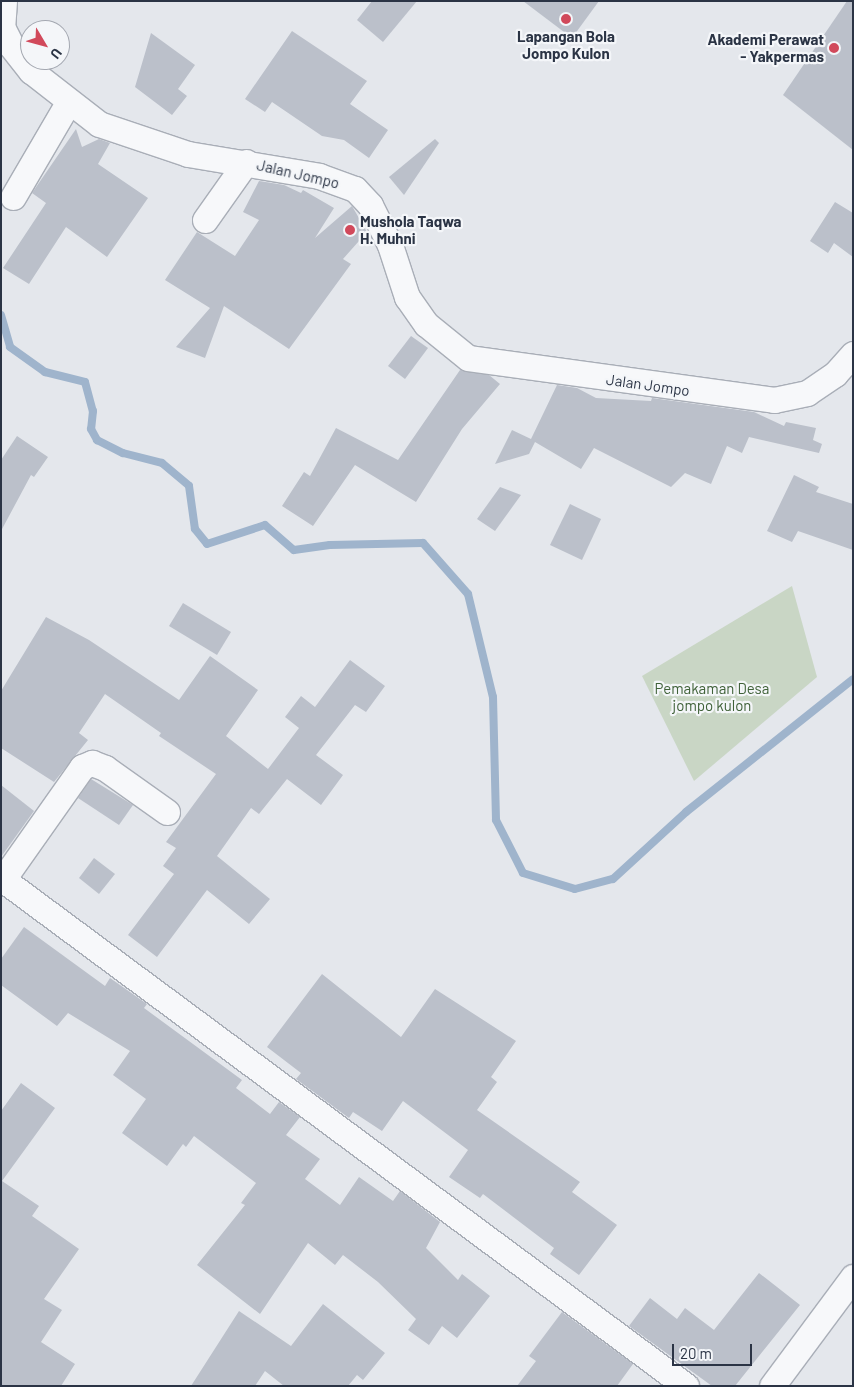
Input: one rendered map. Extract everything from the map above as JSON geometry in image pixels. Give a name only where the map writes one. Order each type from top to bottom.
[{"type":"street","name":"Jalan Jompo","points":[[4,1],[2,27],[12,47],[31,71],[68,103],[99,124],[143,141],[188,154],[246,162],[319,176],[355,189],[370,205],[390,245],[407,297],[426,324],[468,358],[665,388],[774,400],[806,392],[835,374],[853,354]]},
{"type":"street","points":[[13,197],[68,103]]},
{"type":"street","points":[[205,220],[246,162]]},
{"type":"street","points":[[166,812],[105,768],[92,763],[82,767],[2,879],[686,1386]]},
{"type":"street","points":[[772,1386],[853,1277]]},
{"type":"green space","name":"Pemakaman Desa jompo kulon","points":[[792,586],[817,677],[694,781],[642,676]]},
{"type":"building","points":[[372,1],[417,1],[383,42],[357,20]]},
{"type":"building","name":"Lapangan Bola Jompo Kulon","points":[[523,1],[599,1],[572,38]]},
{"type":"building","name":"Akademi Perawat - Yakpermas","points":[[847,1],[853,1],[853,150],[783,95]]},
{"type":"building","points":[[292,31],[367,81],[350,104],[388,130],[369,158],[344,140],[322,136],[272,102],[265,112],[245,99]]},
{"type":"building","points":[[151,33],[195,65],[178,89],[187,96],[172,115],[135,87]]},
{"type":"building","points":[[76,129],[82,147],[99,139],[110,143],[98,164],[148,198],[107,257],[66,227],[29,284],[3,268],[46,203],[32,193]]},
{"type":"building","points":[[435,139],[439,143],[404,195],[389,177]]},
{"type":"building","points":[[259,181],[284,185],[301,193],[303,190],[334,208],[315,238],[352,206],[367,232],[343,259],[351,264],[289,349],[224,306],[205,358],[176,347],[210,308],[165,280],[197,232],[235,256],[259,220],[243,212]]},
{"type":"building","points":[[835,202],[853,213],[853,257],[834,243],[828,253],[810,241]]},
{"type":"building","points":[[411,336],[428,348],[405,379],[388,366]]},
{"type":"building","points":[[460,370],[489,375],[500,384],[462,429],[416,502],[355,465],[313,526],[282,506],[304,472],[310,476],[336,428],[398,460]]},
{"type":"building","points":[[557,385],[577,388],[596,398],[651,401],[652,398],[754,412],[784,426],[786,422],[816,428],[813,440],[822,444],[819,453],[749,437],[742,453],[727,446],[711,484],[685,473],[671,487],[594,448],[581,469],[535,442],[529,454],[495,464],[512,430],[531,439]]},
{"type":"building","points":[[17,436],[48,457],[34,477],[31,475],[1,531],[1,460]]},
{"type":"building","points":[[794,475],[819,487],[816,492],[853,504],[853,550],[798,531],[792,542],[767,531]]},
{"type":"building","points":[[500,487],[521,495],[495,531],[477,519]]},
{"type":"building","points":[[570,504],[601,519],[582,560],[550,545]]},
{"type":"building","points":[[183,603],[231,632],[217,655],[169,626]]},
{"type":"building","points":[[46,617],[89,640],[179,700],[210,656],[258,690],[226,736],[268,769],[299,728],[285,717],[301,696],[315,707],[350,660],[385,686],[366,712],[355,705],[316,755],[343,775],[321,805],[287,779],[259,814],[251,808],[217,856],[270,899],[249,924],[207,890],[157,957],[128,935],[174,874],[163,866],[176,848],[166,842],[216,774],[159,736],[161,733],[105,694],[79,733],[88,740],[54,782],[1,748],[1,691]]},
{"type":"building","points":[[91,779],[133,805],[119,825],[78,798]]},
{"type":"building","points":[[1,785],[34,811],[1,857]]},
{"type":"building","points":[[94,858],[115,874],[99,894],[79,878]]},
{"type":"building","points":[[24,927],[105,986],[110,978],[147,1004],[144,1008],[242,1080],[236,1088],[270,1114],[279,1102],[300,1117],[286,1135],[320,1159],[305,1179],[340,1205],[359,1177],[393,1201],[400,1191],[440,1222],[426,1248],[458,1280],[462,1274],[490,1296],[457,1338],[442,1326],[429,1345],[408,1330],[416,1319],[378,1282],[343,1255],[335,1265],[308,1243],[260,1314],[197,1265],[245,1205],[241,1203],[256,1183],[194,1136],[186,1147],[183,1144],[167,1166],[122,1133],[146,1099],[113,1075],[130,1051],[68,1013],[57,1026],[1,985],[1,959]]},
{"type":"building","points":[[322,974],[401,1037],[435,989],[516,1041],[491,1077],[497,1082],[477,1110],[580,1182],[572,1192],[617,1225],[579,1275],[550,1254],[554,1248],[483,1194],[480,1198],[449,1177],[468,1150],[403,1101],[382,1131],[353,1112],[349,1118],[296,1079],[301,1073],[267,1047]]},
{"type":"building","points":[[21,1083],[55,1108],[2,1181],[39,1206],[32,1216],[79,1249],[44,1299],[62,1310],[41,1342],[75,1364],[61,1386],[1,1386],[1,1111]]},
{"type":"building","points":[[759,1273],[800,1305],[735,1386],[712,1386],[629,1326],[650,1298],[677,1319],[685,1308],[714,1330]]},
{"type":"building","points":[[323,1304],[385,1353],[363,1380],[357,1375],[348,1386],[284,1386],[265,1371],[255,1386],[191,1386],[239,1311],[291,1346]]},
{"type":"building","points":[[562,1312],[633,1364],[617,1386],[517,1386],[536,1361],[529,1356]]},
{"type":"waterway","points":[[1,315],[10,347],[45,372],[85,382],[93,411],[91,429],[97,440],[123,453],[162,463],[189,486],[195,529],[207,544],[265,525],[294,550],[330,545],[423,543],[468,594],[493,697],[496,820],[523,873],[575,889],[613,879],[686,812],[853,679]]},
{"type":"place","name":"Lapangan Bola Jompo Kulon","points":[[566,19]]},
{"type":"place","name":"Akademi Perawat - Yakpermas","points":[[834,48]]},
{"type":"place","name":"Mushola Taqwa H. Muhni","points":[[350,230]]}]
